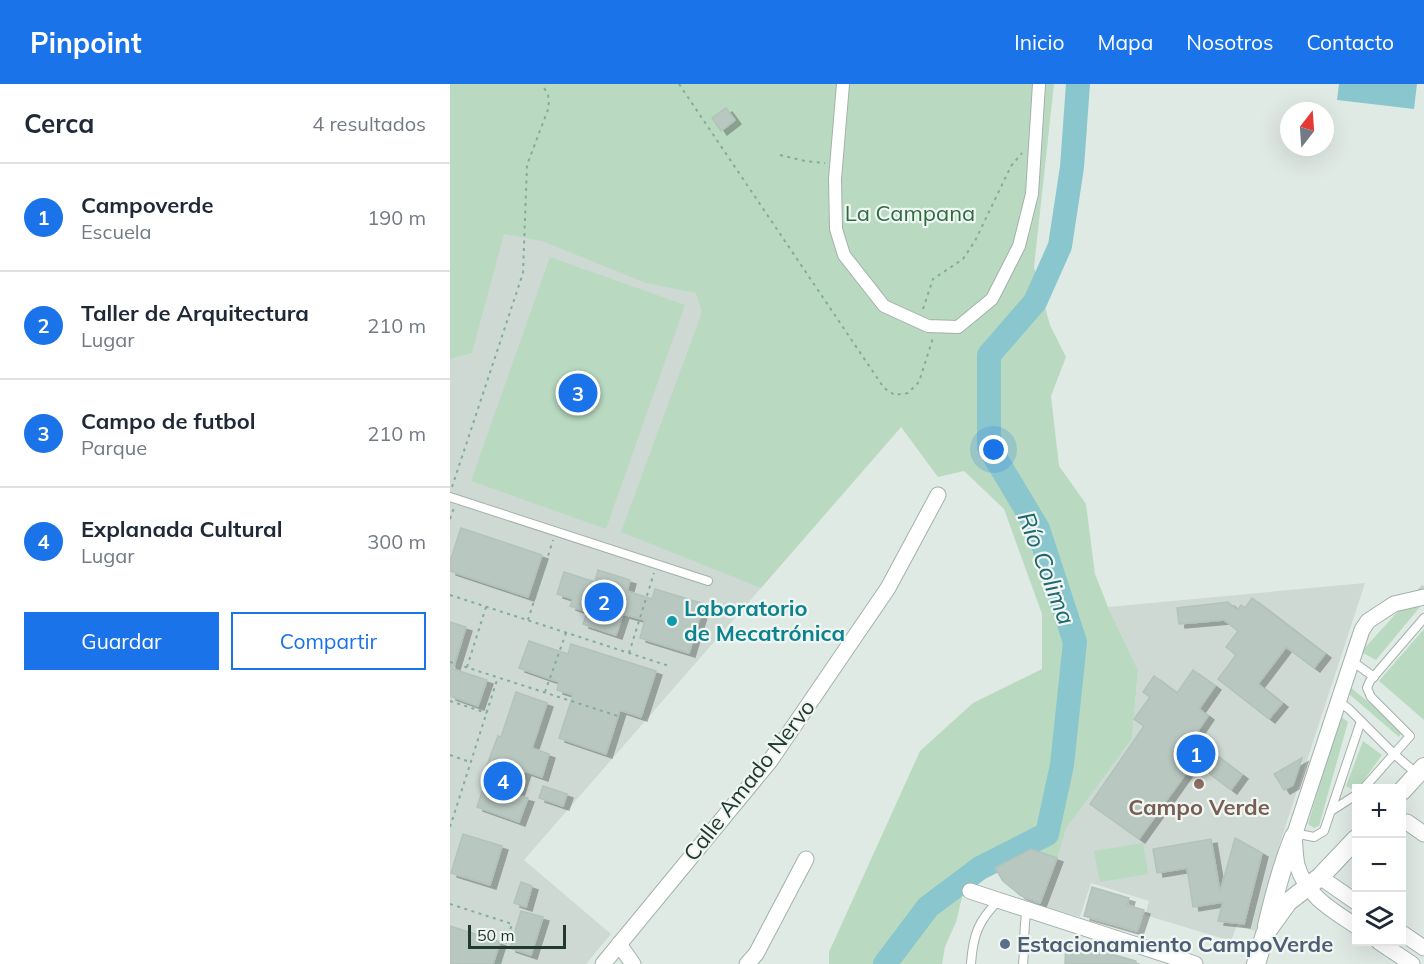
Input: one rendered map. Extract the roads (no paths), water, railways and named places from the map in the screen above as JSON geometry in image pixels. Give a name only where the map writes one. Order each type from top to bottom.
[{"type":"street","points":[[843,84],[835,179],[836,229],[844,255],[884,306],[928,326],[958,327],[992,299],[1019,246],[1032,194],[1039,84]]},
{"type":"street","name":"Calle Amado Nervo","points":[[603,964],[770,761],[888,588],[938,495]]},
{"type":"street","points":[[1256,964],[1286,856],[1362,630],[1368,621],[1394,604],[1424,597]]},
{"type":"street","points":[[1406,786],[1421,770]]},
{"type":"street","points":[[1407,822],[1424,834]]},
{"type":"street","points":[[1294,835],[1297,865],[1314,882],[1352,900]]},
{"type":"street","points":[[1265,934],[1288,902],[1314,882],[1352,843]]},
{"type":"street","points":[[747,964],[756,954],[806,859]]},
{"type":"street","points":[[1314,882],[1319,901],[1352,923]]},
{"type":"street","points":[[970,891],[1195,964]]},
{"type":"street","points":[[1406,936],[1424,948]]},
{"type":"street","points":[[619,944],[633,964]]},
{"type":"street","points":[[1385,946],[1412,964]]},
{"type":"lane","points":[[450,496],[708,581]]},
{"type":"lane","points":[[1368,784],[1410,736],[1371,697],[1367,688],[1424,618]]},
{"type":"lane","points":[[1352,661],[1374,677]]},
{"type":"lane","points":[[1338,701],[1394,754],[1421,770]]},
{"type":"lane","points":[[1294,835],[1314,837],[1324,831],[1361,721]]},
{"type":"lane","points":[[1331,811],[1352,798]]},
{"type":"lane","points":[[971,964],[976,930],[989,910],[999,900]]},
{"type":"lane","points":[[1023,964],[1027,909]]},
{"type":"water","points":[[1339,84],[1417,84],[1414,109],[1337,100]]},
{"type":"waterway","name":"Río Colima","points":[[885,964],[928,907],[980,868],[1047,834],[1062,765],[1075,642],[1038,529],[989,447],[989,355],[1035,302],[1060,246],[1072,167],[1078,84]]},
{"type":"place","name":"Campo de futbol","points":[[578,393]]},
{"type":"place","name":"Taller de Arquitectura","points":[[604,602]]},
{"type":"place","name":"Laboratorio de Mecatrónica","points":[[672,621]]},
{"type":"place","name":"Campoverde","points":[[1196,754]]},
{"type":"place","name":"Explanada Cultural","points":[[503,781]]},
{"type":"place","name":"Campo Verde","points":[[1199,784]]},
{"type":"place","name":"Estacionamiento CampoVerde","points":[[1005,944]]},
{"type":"park label","name":"La Campana","points":[[910,213]]}]
